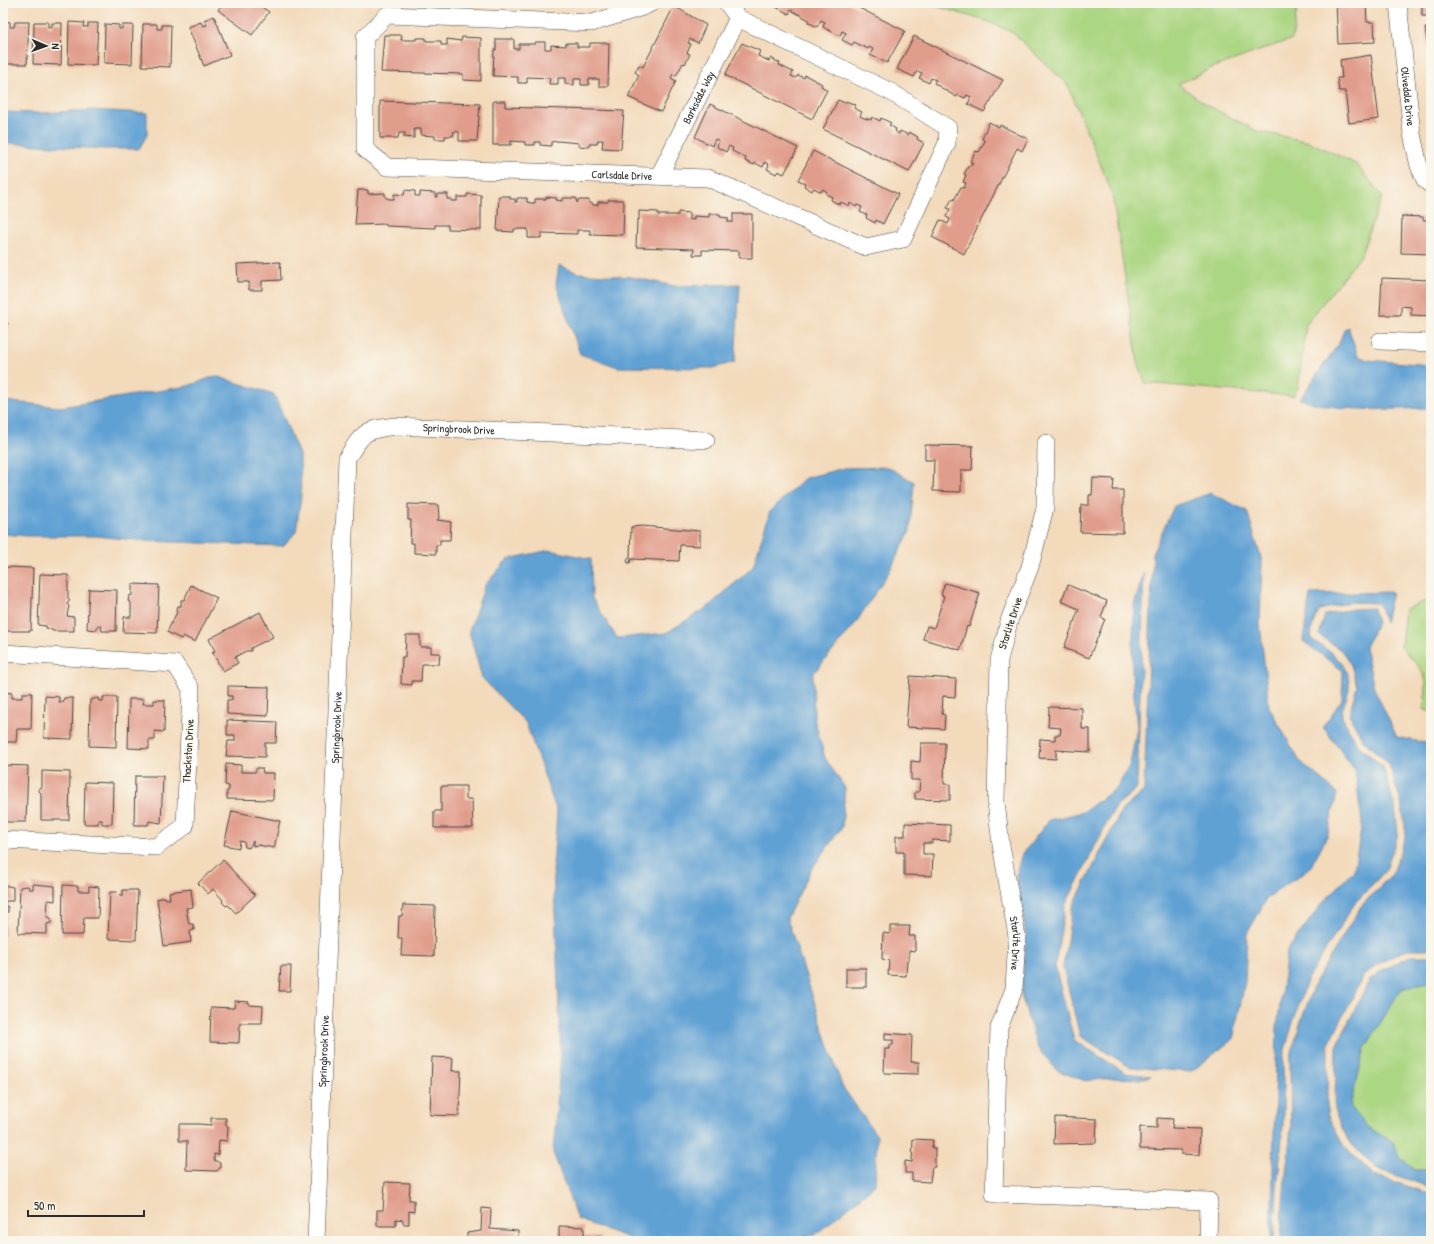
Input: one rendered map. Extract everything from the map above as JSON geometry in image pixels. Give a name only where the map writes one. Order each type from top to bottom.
[{"type":"street","name":"Carlsdale Drive","points":[[651,3],[643,7],[592,22],[387,15],[365,37],[366,149],[387,167],[708,178],[866,247],[903,239],[948,143],[948,128],[891,92],[738,18],[727,3]]},
{"type":"street","name":"Olivedale Drive","points":[[1398,3],[1412,134],[1419,166],[1425,180],[1431,185]]},
{"type":"street","name":"Barksdale Way","points":[[659,176],[738,18]]},
{"type":"street","points":[[1380,341],[1431,343]]},
{"type":"street","name":"Springbrook Drive","points":[[316,1241],[347,458],[362,436],[368,431],[396,426],[706,440]]},
{"type":"street","name":"Starlite Drive","points":[[1046,443],[1044,508],[1030,568],[1010,618],[999,660],[996,802],[1001,845],[1017,936],[1014,989],[999,1028],[994,1194],[1209,1201],[1208,1241]]},
{"type":"street","name":"Thackston Drive","points":[[3,653],[175,664],[191,689],[185,826],[156,847],[3,840]]},
{"type":"green space","points":[[925,3],[1298,3],[1292,39],[1212,68],[1178,84],[1207,105],[1257,131],[1310,142],[1356,164],[1382,196],[1360,257],[1306,324],[1298,388],[1293,396],[1145,383],[1138,362],[1112,193],[1068,85],[1012,32],[986,21]]},
{"type":"green space","points":[[1431,599],[1431,712],[1423,709],[1426,688],[1424,674],[1401,647],[1405,609]]},
{"type":"green space","points":[[1431,982],[1431,1170],[1415,1170],[1402,1159],[1393,1142],[1367,1127],[1350,1106],[1365,1048],[1401,989]]},
{"type":"water","points":[[91,110],[147,113],[147,135],[139,149],[105,149],[3,143],[3,112],[40,113]]},
{"type":"water","points":[[559,265],[578,273],[631,277],[675,286],[740,284],[735,362],[713,368],[618,367],[580,354],[556,284]]},
{"type":"water","points":[[1348,327],[1358,356],[1368,360],[1431,365],[1431,408],[1348,408],[1300,399],[1339,343],[1344,330]]},
{"type":"water","points":[[215,376],[274,394],[300,457],[301,496],[296,532],[283,546],[146,541],[95,536],[27,536],[3,534],[3,401],[61,407],[188,386]]},
{"type":"water","points":[[888,467],[914,482],[910,531],[889,572],[853,627],[813,674],[814,718],[825,758],[845,788],[842,827],[811,870],[787,918],[842,1086],[877,1136],[875,1185],[815,1235],[765,1241],[636,1241],[577,1219],[553,1152],[561,1055],[553,866],[557,812],[526,723],[482,678],[469,631],[485,585],[508,559],[550,550],[591,559],[592,598],[617,638],[666,633],[708,607],[753,567],[770,511],[805,478],[844,468]]},
{"type":"water","points":[[1211,493],[1247,511],[1262,561],[1260,624],[1269,707],[1299,760],[1337,793],[1328,834],[1310,868],[1267,898],[1247,934],[1245,983],[1233,1039],[1191,1072],[1130,1067],[1080,1036],[1063,967],[1072,908],[1122,810],[1144,791],[1153,552],[1174,506]]},
{"type":"water","points":[[1144,572],[1137,788],[1115,807],[1065,906],[1055,966],[1074,1040],[1126,1073],[1151,1076],[1141,1079],[1113,1078],[1086,1081],[1058,1071],[1038,1049],[1021,995],[1026,935],[1016,876],[1021,856],[1049,820],[1083,812],[1117,788],[1130,764],[1137,728],[1132,673],[1134,605]]},
{"type":"water","points":[[1392,592],[1385,623],[1380,606],[1377,603],[1350,602],[1320,610],[1314,620],[1312,629],[1312,640],[1337,658],[1346,671],[1349,690],[1342,717],[1358,745],[1383,767],[1395,807],[1398,834],[1386,870],[1355,903],[1308,978],[1293,1022],[1283,1057],[1283,1127],[1274,1241],[1271,1241],[1277,1027],[1287,951],[1319,907],[1354,870],[1362,823],[1355,770],[1323,727],[1342,699],[1343,671],[1303,641],[1310,594]]},
{"type":"water","points":[[1373,608],[1377,623],[1365,647],[1374,688],[1397,737],[1431,744],[1431,949],[1408,949],[1381,962],[1364,975],[1328,1046],[1327,1114],[1343,1145],[1374,1175],[1431,1194],[1431,1241],[1281,1241],[1284,1190],[1291,1128],[1290,1059],[1300,1024],[1315,982],[1361,906],[1393,873],[1406,834],[1402,806],[1389,764],[1363,740],[1349,714],[1357,686],[1351,665],[1341,650],[1319,635],[1325,615],[1352,609]]},
{"type":"water","points":[[1410,956],[1431,956],[1431,982],[1401,989],[1365,1048],[1350,1106],[1367,1127],[1393,1142],[1402,1159],[1415,1170],[1431,1170],[1431,1187],[1378,1169],[1349,1142],[1335,1113],[1336,1047],[1370,979],[1386,968]]},
{"type":"building","points":[[223,3],[228,5],[229,3],[256,3],[269,12],[252,35],[218,10]]},
{"type":"building","points":[[774,3],[849,3],[905,31],[887,63],[870,55],[873,49],[869,47],[868,49],[854,42],[852,45],[842,40],[846,33],[842,31],[840,36],[823,27],[825,22],[821,20],[817,27],[808,22],[809,20],[791,10],[789,14],[772,5]]},
{"type":"building","points":[[1336,3],[1366,3],[1367,22],[1374,22],[1375,42],[1338,44]]},
{"type":"building","points":[[1422,3],[1431,3],[1431,16],[1422,16]]},
{"type":"building","points":[[674,6],[706,25],[698,43],[690,39],[688,43],[691,44],[687,53],[690,54],[676,76],[673,74],[671,78],[676,81],[661,112],[628,97],[639,75],[635,72],[639,65],[643,67]]},
{"type":"building","points":[[214,16],[230,55],[204,66],[188,27],[201,22],[203,26],[207,25],[204,20]]},
{"type":"building","points":[[3,21],[10,22],[10,27],[14,27],[15,22],[29,22],[27,64],[3,64]]},
{"type":"building","points":[[34,22],[48,22],[48,27],[52,27],[52,23],[62,23],[61,65],[33,64]]},
{"type":"building","points":[[69,22],[84,23],[83,27],[88,27],[88,23],[98,23],[96,65],[68,64]]},
{"type":"building","points":[[105,24],[119,25],[119,29],[122,29],[122,25],[133,25],[132,64],[104,63]]},
{"type":"building","points":[[143,24],[157,24],[157,29],[162,29],[162,25],[171,25],[170,67],[142,66]]},
{"type":"building","points":[[1431,27],[1431,60],[1430,60],[1425,28]]},
{"type":"building","points":[[384,35],[402,35],[401,40],[426,38],[426,41],[441,41],[441,45],[447,45],[447,39],[461,41],[462,37],[481,38],[481,81],[463,80],[463,74],[381,72]]},
{"type":"building","points":[[914,36],[1003,80],[984,112],[968,104],[971,97],[967,95],[965,98],[958,95],[956,97],[934,83],[936,80],[931,78],[929,83],[919,78],[922,73],[917,71],[914,77],[897,69]]},
{"type":"building","points":[[496,39],[514,39],[514,49],[519,49],[519,44],[535,44],[535,42],[545,42],[545,49],[551,49],[551,45],[566,46],[566,43],[577,43],[577,47],[590,47],[590,43],[609,43],[608,86],[599,86],[599,79],[589,79],[589,85],[581,85],[581,79],[574,79],[574,85],[565,84],[565,78],[558,78],[558,84],[549,84],[550,78],[527,77],[527,83],[518,83],[518,77],[493,76]]},
{"type":"building","points":[[742,43],[760,51],[758,56],[769,61],[771,58],[780,63],[779,65],[793,72],[791,76],[796,78],[798,75],[804,78],[805,75],[822,84],[821,86],[827,90],[812,119],[725,75]]},
{"type":"building","points":[[1371,55],[1379,119],[1349,123],[1345,91],[1339,91],[1337,78],[1342,78],[1340,60]]},
{"type":"building","points":[[838,100],[856,105],[854,108],[862,112],[860,116],[864,118],[871,120],[872,117],[880,121],[881,118],[891,123],[889,125],[896,129],[895,131],[899,134],[900,131],[908,135],[909,132],[918,137],[917,139],[924,143],[909,172],[823,129]]},
{"type":"building","points":[[380,101],[480,104],[477,141],[459,141],[459,132],[454,131],[453,136],[445,136],[445,139],[435,139],[435,136],[421,135],[421,129],[414,129],[414,138],[404,137],[405,133],[399,133],[398,138],[380,138]]},
{"type":"building","points":[[493,101],[505,101],[505,107],[624,111],[621,149],[602,148],[603,140],[598,140],[597,144],[589,144],[589,147],[579,146],[579,143],[558,141],[551,142],[551,146],[540,145],[540,142],[535,142],[535,145],[525,145],[525,142],[511,141],[511,145],[493,145]]},
{"type":"building","points":[[710,104],[798,148],[784,174],[778,171],[776,174],[767,169],[769,165],[765,162],[763,167],[755,163],[754,165],[745,161],[746,158],[732,151],[733,148],[729,146],[726,152],[717,147],[719,141],[715,139],[712,146],[695,137]]},
{"type":"building","points":[[989,122],[999,127],[1000,125],[1028,139],[1022,151],[1017,148],[964,254],[932,237],[940,220],[948,224],[950,219],[946,217],[950,209],[947,208],[952,199],[954,200],[961,187],[964,188],[966,183],[963,182],[966,175],[964,174],[969,165],[971,166],[973,163],[970,162],[976,151],[979,152],[985,141],[982,139]]},
{"type":"building","points":[[813,151],[898,194],[883,224],[876,220],[875,223],[866,218],[867,215],[860,212],[862,207],[857,205],[856,207],[850,203],[849,206],[841,202],[840,205],[831,200],[832,197],[826,194],[827,192],[823,189],[821,192],[814,188],[812,191],[804,186],[805,183],[798,180]]},
{"type":"building","points":[[358,190],[368,190],[368,194],[385,193],[385,197],[389,199],[394,199],[394,194],[404,195],[405,190],[415,191],[415,196],[420,196],[420,192],[435,193],[435,197],[437,197],[437,194],[448,194],[447,199],[452,199],[451,201],[457,201],[457,197],[467,197],[467,194],[481,195],[481,230],[448,229],[448,225],[435,225],[435,228],[386,226],[386,224],[355,225]]},
{"type":"building","points":[[499,196],[510,196],[510,199],[515,199],[515,202],[517,202],[517,198],[527,198],[527,202],[531,203],[535,203],[535,199],[546,199],[546,197],[557,198],[556,200],[562,201],[562,198],[576,198],[577,203],[579,200],[589,200],[589,203],[593,205],[598,205],[598,202],[608,202],[608,200],[622,200],[624,203],[623,235],[590,234],[590,230],[577,230],[577,234],[541,233],[541,238],[528,238],[528,229],[514,229],[514,232],[497,231]]},
{"type":"building","points":[[639,211],[658,212],[658,215],[678,215],[678,212],[689,213],[689,219],[694,220],[694,216],[709,217],[709,214],[720,214],[720,217],[728,218],[728,222],[733,222],[733,214],[752,214],[752,258],[739,258],[739,251],[702,250],[702,255],[693,255],[694,249],[636,247],[637,220],[639,220]]},
{"type":"building","points":[[1402,216],[1423,217],[1423,220],[1431,220],[1431,254],[1401,253]]},
{"type":"building","points":[[280,262],[281,280],[262,281],[262,290],[249,290],[249,282],[238,282],[237,264]]},
{"type":"building","points":[[1382,278],[1431,280],[1431,316],[1411,315],[1411,307],[1401,306],[1401,315],[1380,315]]},
{"type":"building","points":[[3,320],[8,323],[3,334]]},
{"type":"building","points":[[925,445],[973,446],[972,470],[961,470],[961,492],[933,491],[934,460],[925,460]]},
{"type":"building","points":[[1093,478],[1114,479],[1113,490],[1123,490],[1123,533],[1080,532],[1081,505],[1089,505],[1089,495],[1092,495]]},
{"type":"building","points":[[408,504],[438,505],[439,518],[437,520],[451,522],[450,540],[440,540],[440,545],[436,545],[436,554],[414,553],[414,543],[410,543],[411,520],[408,520]]},
{"type":"building","points":[[642,526],[700,531],[700,546],[680,545],[679,561],[631,559],[630,563],[628,563],[627,559],[630,558],[631,527]]},
{"type":"building","points":[[5,567],[33,568],[31,631],[3,631]]},
{"type":"building","points":[[40,574],[68,575],[68,598],[70,600],[67,604],[69,606],[67,616],[74,617],[74,631],[52,631],[52,629],[46,628],[46,626],[38,625]]},
{"type":"building","points":[[945,583],[980,593],[969,627],[967,626],[960,650],[923,639],[927,626],[934,628],[944,596],[941,595]]},
{"type":"building","points":[[132,584],[159,585],[157,633],[123,632],[124,617],[131,617],[131,603],[128,601],[129,596],[132,595]]},
{"type":"building","points":[[191,585],[217,598],[195,642],[183,636],[181,639],[167,632],[177,612],[176,610],[178,606],[181,606],[181,600],[184,600]]},
{"type":"building","points":[[1068,585],[1107,601],[1101,617],[1105,619],[1089,658],[1064,648],[1079,609],[1061,601]]},
{"type":"building","points":[[89,589],[117,590],[116,631],[102,631],[101,626],[97,626],[97,630],[87,629]]},
{"type":"building","points":[[260,612],[273,637],[251,648],[251,651],[246,651],[235,657],[238,663],[223,671],[212,652],[215,651],[209,639]]},
{"type":"building","points":[[406,635],[420,635],[420,647],[431,647],[431,653],[440,653],[439,664],[422,664],[421,681],[412,681],[412,685],[401,684],[402,657],[405,657]]},
{"type":"building","points":[[910,676],[956,679],[955,697],[943,696],[942,714],[945,715],[944,729],[906,727]]},
{"type":"building","points":[[228,686],[269,687],[268,716],[227,714],[227,700],[232,700],[232,696],[228,696]]},
{"type":"building","points":[[3,692],[12,693],[12,698],[22,698],[22,693],[32,693],[31,729],[17,729],[16,742],[3,742]]},
{"type":"building","points":[[45,696],[59,697],[59,702],[63,702],[64,698],[73,698],[72,739],[44,738]]},
{"type":"building","points":[[103,697],[117,697],[116,747],[89,746],[90,700],[98,698],[99,701],[103,701]]},
{"type":"building","points":[[129,699],[144,699],[143,704],[154,704],[154,700],[165,700],[164,732],[155,731],[155,740],[149,740],[149,749],[128,748]]},
{"type":"building","points":[[1049,707],[1082,708],[1082,729],[1090,729],[1090,752],[1056,750],[1056,759],[1039,758],[1040,739],[1055,740],[1055,735],[1060,735],[1061,728],[1048,727]]},
{"type":"building","points":[[227,720],[277,722],[276,743],[265,743],[265,757],[226,756],[228,741],[235,741],[235,735],[227,735]]},
{"type":"building","points":[[921,743],[945,743],[944,784],[950,784],[950,800],[915,799],[915,792],[919,792],[920,780],[911,780],[911,761],[920,762]]},
{"type":"building","points":[[226,764],[241,765],[241,772],[255,772],[257,768],[262,768],[263,773],[274,773],[273,800],[227,799],[227,791],[229,790],[229,786],[225,785]]},
{"type":"building","points":[[3,765],[28,766],[26,822],[3,822]]},
{"type":"building","points":[[42,771],[70,772],[69,820],[41,820],[41,793],[39,788],[42,787]]},
{"type":"building","points":[[135,776],[163,776],[161,823],[149,821],[148,825],[134,825]]},
{"type":"building","points":[[85,782],[113,783],[112,824],[102,824],[102,820],[98,820],[98,824],[84,824]]},
{"type":"building","points":[[441,786],[466,786],[466,799],[472,799],[473,828],[434,828],[434,811],[441,811]]},
{"type":"building","points":[[232,811],[280,821],[274,848],[258,845],[253,846],[253,841],[249,848],[245,847],[244,842],[240,841],[239,848],[224,845]]},
{"type":"building","points":[[905,823],[950,825],[950,841],[932,840],[932,843],[923,843],[923,854],[933,854],[932,876],[904,875],[904,852],[896,852],[896,836],[905,836]]},
{"type":"building","points":[[223,860],[255,895],[236,913],[228,905],[226,906],[222,902],[223,900],[213,889],[208,894],[198,883]]},
{"type":"building","points":[[33,884],[55,886],[55,901],[48,900],[47,917],[51,918],[51,923],[47,924],[47,934],[18,933],[20,887],[28,886],[29,889],[33,889]]},
{"type":"building","points":[[3,885],[13,887],[13,901],[6,901],[5,905],[8,907],[8,912],[5,913],[7,918],[5,920],[5,936],[3,936]]},
{"type":"building","points":[[63,885],[78,886],[78,891],[89,891],[89,886],[99,887],[98,918],[84,918],[83,935],[62,935]]},
{"type":"building","points":[[191,889],[193,907],[186,908],[189,924],[193,924],[194,930],[190,931],[191,942],[164,946],[157,899],[165,897],[166,899],[170,899],[169,892]]},
{"type":"building","points":[[123,890],[138,890],[136,940],[108,939],[110,892],[117,892],[120,895],[123,895]]},
{"type":"building","points":[[403,905],[435,906],[434,956],[401,955],[402,938],[398,938],[399,916],[402,916]]},
{"type":"building","points":[[890,926],[910,926],[909,936],[915,936],[915,951],[909,950],[906,976],[888,975],[889,960],[882,959],[883,933],[890,934]]},
{"type":"building","points":[[281,966],[291,966],[290,991],[279,991]]},
{"type":"building","points":[[846,968],[866,968],[866,987],[846,987]]},
{"type":"building","points":[[235,1001],[249,1002],[249,1005],[263,1006],[262,1023],[240,1023],[239,1043],[210,1042],[211,1007],[234,1008]]},
{"type":"building","points":[[885,1033],[912,1035],[911,1062],[919,1062],[919,1074],[884,1073],[885,1049],[890,1049],[890,1045],[893,1045],[893,1040],[885,1040]]},
{"type":"building","points":[[432,1057],[453,1058],[452,1071],[461,1071],[459,1116],[430,1115]]},
{"type":"building","points":[[1055,1117],[1097,1119],[1096,1143],[1054,1144]]},
{"type":"building","points":[[211,1118],[226,1118],[226,1126],[228,1126],[227,1141],[219,1140],[218,1155],[214,1154],[214,1160],[220,1163],[220,1168],[217,1171],[186,1170],[187,1141],[179,1141],[179,1124],[211,1125]]},
{"type":"building","points":[[1157,1118],[1173,1119],[1172,1128],[1200,1129],[1199,1155],[1181,1154],[1181,1150],[1140,1149],[1140,1127],[1157,1128]]},
{"type":"building","points":[[913,1139],[933,1140],[932,1148],[935,1148],[935,1167],[932,1167],[930,1182],[912,1181],[912,1173],[905,1173],[905,1161],[912,1162]]},
{"type":"building","points":[[385,1182],[410,1183],[409,1200],[414,1200],[414,1212],[409,1211],[409,1224],[403,1224],[403,1220],[396,1219],[396,1226],[377,1226],[377,1210],[383,1210]]},
{"type":"building","points":[[482,1208],[491,1209],[490,1229],[518,1231],[518,1241],[467,1241],[467,1233],[481,1231]]},
{"type":"building","points":[[559,1226],[584,1227],[584,1236],[601,1237],[600,1241],[559,1241]]}]
